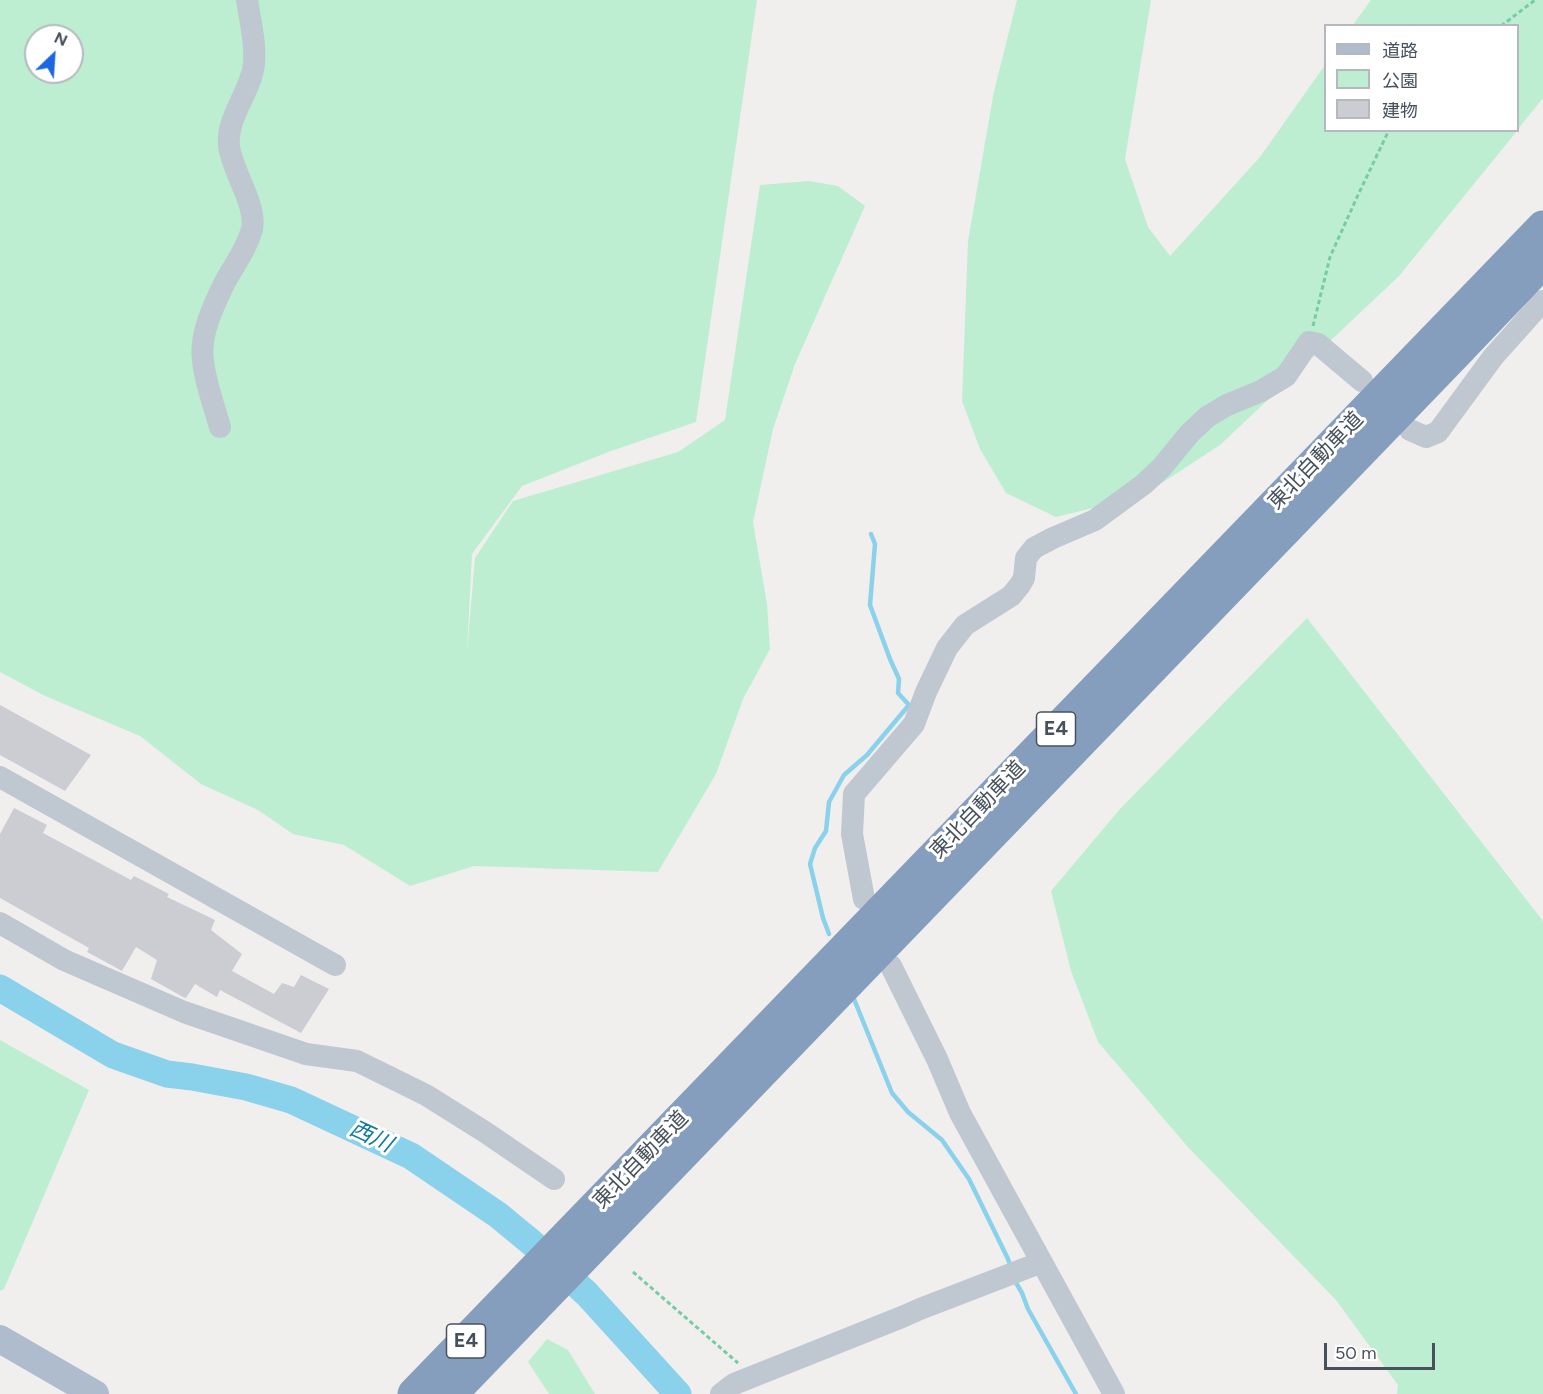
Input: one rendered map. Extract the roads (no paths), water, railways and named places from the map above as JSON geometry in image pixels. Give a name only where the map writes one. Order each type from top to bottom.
[{"type":"highway","name":"東北自動車道","points":[[414,1394],[527,1296],[1543,227]]},
{"type":"highway","name":"東北自動車道","points":[[580,1241],[1454,356],[1543,262]]},
{"type":"highway","name":"東北自動車道","points":[[451,1394],[527,1296]]},
{"type":"main road","points":[[0,1340],[81,1391]]},
{"type":"street","points":[[220,427],[202,359],[203,338],[225,282],[240,258],[252,228],[251,210],[230,148],[229,131],[250,80],[254,64],[254,40],[247,0]]},
{"type":"street","points":[[1410,430],[1425,437],[1438,432],[1493,357],[1543,301]]},
{"type":"street","points":[[864,899],[852,834],[854,794],[914,724],[947,648],[965,625],[1011,596],[1020,585],[1026,558],[1034,548],[1095,520],[1144,484],[1207,417],[1286,376],[1309,342],[1318,344],[1362,381]]},
{"type":"street","points":[[0,777],[335,965]]},
{"type":"street","points":[[0,923],[64,960],[184,1012],[306,1054],[357,1061],[426,1095],[554,1179]]},
{"type":"street","points":[[891,966],[960,1113],[1114,1394]]},
{"type":"street","points":[[736,1384],[1042,1262]]},
{"type":"waterway","points":[[829,934],[810,864],[815,848],[826,831],[829,802],[844,775],[867,755],[909,705],[898,693],[899,679],[870,605],[875,544],[871,534]]},
{"type":"waterway","name":"西川","points":[[0,988],[113,1055],[167,1074],[246,1087],[291,1100],[411,1156],[498,1215],[532,1243],[587,1294],[678,1394]]},
{"type":"waterway","points":[[854,999],[892,1093],[908,1112],[942,1140],[969,1179],[1011,1267]]},
{"type":"waterway","points":[[1015,1281],[1028,1309],[1076,1394]]}]
